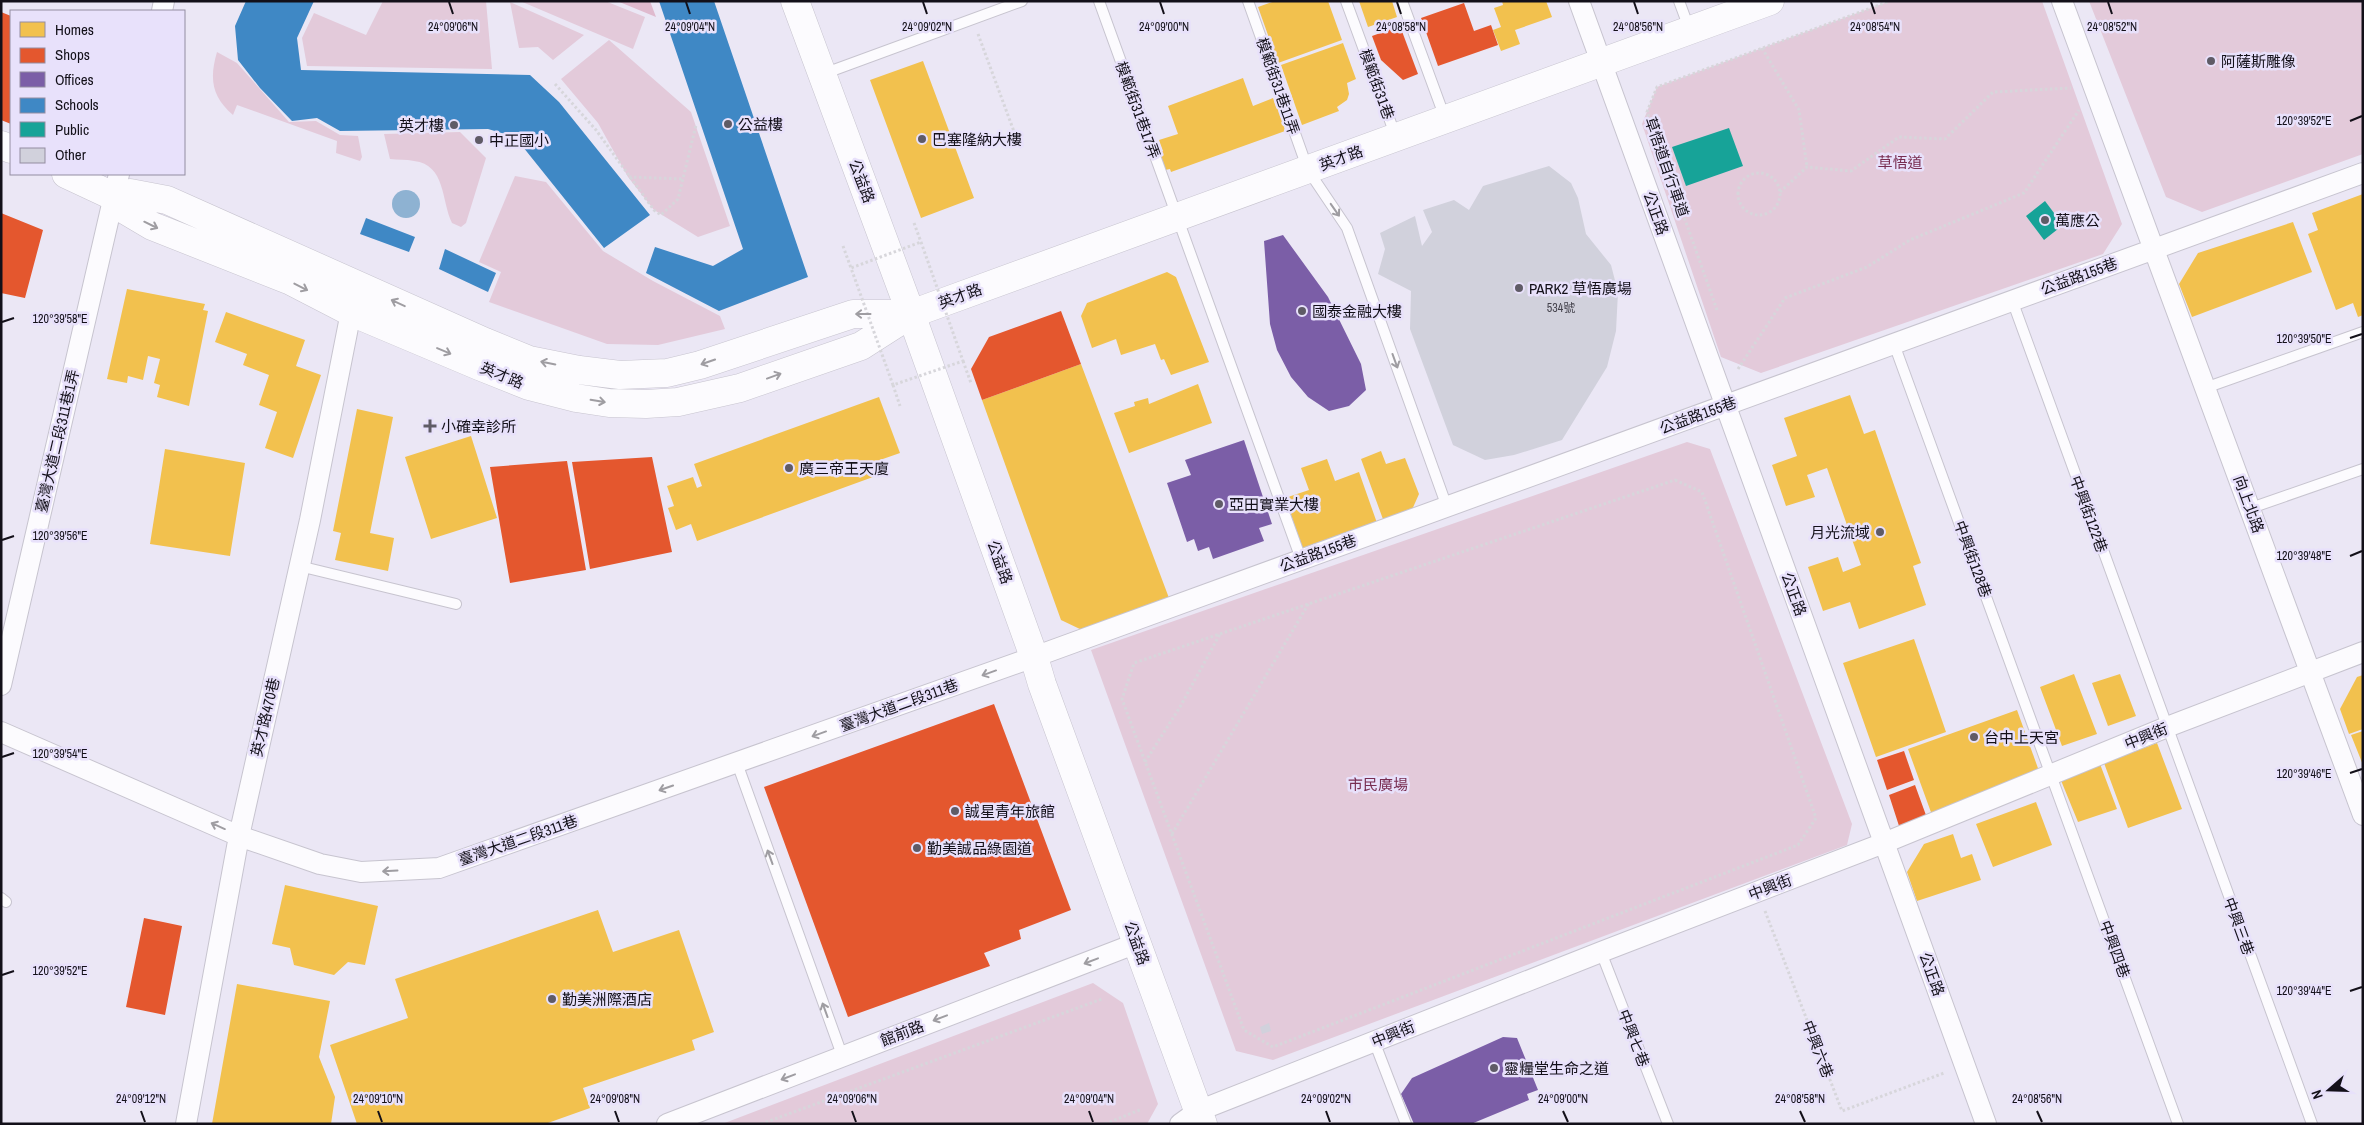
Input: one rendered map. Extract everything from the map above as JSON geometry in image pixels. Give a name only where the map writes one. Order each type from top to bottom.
[{"type":"main road","name":"公益路","points":[[795,1],[911,314],[1042,684],[1137,943],[1194,1119]]},
{"type":"main road","name":"英才路","points":[[116,185],[125,210],[152,226],[291,281],[351,312],[529,386],[576,398],[609,403],[646,404],[678,402],[740,388],[861,346],[911,314],[1690,32],[1770,1]]},
{"type":"main road","name":"英才路","points":[[71,175],[116,185],[130,193],[168,200],[485,342],[530,360],[579,370],[620,376],[667,373],[700,365],[853,314],[911,314]]},
{"type":"street","name":"公正路","points":[[1579,1],[1986,1124]]},
{"type":"street","name":"向上北路","points":[[2062,1],[2363,815]]},
{"type":"street","name":"公益路155巷","points":[[1034,657],[2363,173]]},
{"type":"street","name":"臺灣大道二段311巷1弄","points":[[1,685],[116,185]]},
{"type":"street","name":"英才路470巷","points":[[186,1124],[239,836],[299,566],[351,312]]},
{"type":"street","name":"中興街","points":[[1194,1119],[1374,1041],[1884,843],[2167,727],[2363,652]]},
{"type":"street","name":"臺灣大道二段311巷","points":[[1,732],[239,836],[320,864],[362,872],[439,868],[737,764],[1034,657]]},
{"type":"street","name":"館前路","points":[[667,1124],[1137,943]]},
{"type":"lane","points":[[822,74],[1022,1]]},
{"type":"lane","name":"模範街31巷17弄","points":[[1099,1],[1301,559]]},
{"type":"lane","name":"模範街31巷11弄","points":[[1248,1],[1308,170],[1347,228],[1447,507]]},
{"type":"lane","name":"模範街31巷","points":[[1346,1],[1397,138]]},
{"type":"lane","points":[[1402,1],[1446,120]]},
{"type":"lane","points":[[1679,1],[1690,32]]},
{"type":"lane","name":"中興街122巷","points":[[2012,300],[2167,727]]},
{"type":"lane","points":[[2205,388],[2363,332]]},
{"type":"lane","name":"中興街128巷","points":[[1894,344],[2051,775]]},
{"type":"lane","points":[[2250,508],[2363,469]]},
{"type":"lane","points":[[299,566],[456,604]]},
{"type":"lane","name":"中興三巷","points":[[2167,727],[2312,1124]]},
{"type":"lane","points":[[737,764],[842,1056]]},
{"type":"lane","name":"中興四巷","points":[[2051,775],[2178,1124]]},
{"type":"lane","name":"中興七巷","points":[[1601,952],[1668,1124]]},
{"type":"lane","points":[[1374,1041],[1406,1124]]},
{"type":"path","name":"草悟道自行車道","points":[[1718,314],[1647,112],[1657,87],[1890,1]]},
{"type":"path","points":[[973,19],[1016,137]]},
{"type":"path","points":[[1762,48],[1799,110],[1807,167]]},
{"type":"path","points":[[555,84],[596,130],[628,177],[654,210],[661,215],[678,199],[696,125]]},
{"type":"path","points":[[1780,192],[1775,179],[1769,175],[1756,173],[1749,175],[1740,184],[1739,198],[1745,209],[1758,215],[1765,214],[1777,206],[1780,192],[1807,167],[1852,171],[1899,137],[1945,139],[1993,92],[2094,87]]},
{"type":"path","points":[[1735,360],[1738,369],[1785,298],[1867,267],[1910,240],[2024,193],[2094,87]]},
{"type":"path","points":[[628,177],[684,179]]},
{"type":"path","points":[[914,222],[971,383]]},
{"type":"path","points":[[851,268],[921,242]]},
{"type":"path","points":[[843,246],[900,406]]},
{"type":"path","points":[[893,385],[963,361]]},
{"type":"path","points":[[1674,480],[1702,492],[1816,818],[1798,846],[1274,1047],[1244,1030],[1122,699],[1134,663],[1309,603],[1674,480]]},
{"type":"path","points":[[1172,834],[1309,603]]},
{"type":"path","points":[[1144,762],[1180,707],[1220,634]]},
{"type":"path","name":"中興六巷","points":[[1757,892],[1842,1111],[1965,1066]]},
{"type":"path","points":[[761,1124],[1102,999]]},
{"type":"path","points":[[1105,1124],[1142,1109]]},
{"type":"green space","points":[[383,1],[486,1],[492,69],[307,66],[302,38],[314,13],[366,35]]},
{"type":"green space","points":[[520,1],[605,1],[645,17],[633,49]]},
{"type":"green space","name":"草悟道","points":[[1890,1],[2042,1],[2122,224],[2103,254],[1761,373],[1721,357],[1642,124],[1657,87]]},
{"type":"green space","points":[[2089,1],[2363,1],[2363,154],[2202,212],[2166,197]]},
{"type":"green space","points":[[510,2],[584,35],[553,60],[538,47],[519,48]]},
{"type":"green space","points":[[609,40],[691,112],[730,226],[698,237],[654,210],[628,177],[598,123],[561,79]]},
{"type":"green space","points":[[217,52],[237,63],[289,122],[316,121],[340,135],[358,136],[362,157],[360,161],[336,153],[337,141],[237,105],[233,115],[221,101],[214,87],[213,71]]},
{"type":"green space","points":[[460,132],[486,158],[466,223],[461,227],[452,223],[441,185],[432,169],[414,161],[390,159],[384,134]]},
{"type":"green space","points":[[515,176],[546,182],[603,251],[653,281],[720,316],[725,329],[658,345],[607,344],[489,302],[501,272],[479,262]]},
{"type":"green space","name":"市民廣場","points":[[1687,442],[1710,449],[1852,824],[1847,845],[1273,1060],[1236,1051],[1091,650]]},
{"type":"green space","points":[[1093,983],[1123,1003],[1158,1104],[1147,1124],[722,1124]]},
{"type":"shaded area","points":[[617,1],[650,1],[656,17]]},
{"type":"water","points":[[406,190],[416,194],[420,204],[416,214],[406,218],[396,214],[392,204],[396,194]]},
{"type":"building: Homes","points":[[1275,1],[1328,1],[1342,40],[1278,63],[1258,7]]},
{"type":"building: Homes","points":[[1359,1],[1392,1],[1397,17],[1368,27]]},
{"type":"building: Homes","points":[[1502,1],[1546,1],[1552,17],[1515,30],[1520,44],[1501,51],[1493,30],[1501,27],[1494,8],[1503,5]]},
{"type":"building: Homes","points":[[1343,43],[1356,79],[1347,83],[1349,94],[1347,100],[1337,107],[1339,111],[1302,125],[1281,65]]},
{"type":"building: Homes","name":"巴塞隆納大樓","points":[[923,61],[974,198],[921,218],[870,80]]},
{"type":"building: Homes","points":[[1243,78],[1253,106],[1273,98],[1277,109],[1281,108],[1287,126],[1284,127],[1285,131],[1171,172],[1170,169],[1165,170],[1158,152],[1163,151],[1159,140],[1178,134],[1168,106]]},
{"type":"building: Homes","points":[[2363,194],[2363,315],[2358,317],[2353,303],[2336,310],[2308,234],[2318,230],[2312,213]]},
{"type":"building: Homes","points":[[2293,222],[2312,272],[2192,317],[2179,284],[2198,253]]},
{"type":"building: Homes","points":[[1167,272],[1176,277],[1209,362],[1171,375],[1164,359],[1161,360],[1155,344],[1121,355],[1116,339],[1092,348],[1081,316],[1087,303]]},
{"type":"building: Homes","points":[[127,289],[205,304],[203,310],[208,311],[189,406],[157,397],[160,385],[154,383],[160,359],[148,356],[143,380],[128,376],[127,383],[107,379]]},
{"type":"building: Homes","points":[[226,312],[305,340],[296,366],[321,375],[293,458],[265,448],[277,412],[259,405],[269,375],[243,365],[247,354],[215,342]]},
{"type":"building: Homes","points":[[1081,364],[1169,598],[1082,630],[1061,620],[982,400]]},
{"type":"building: Homes","points":[[1198,384],[1212,423],[1129,453],[1114,413],[1135,406],[1134,402],[1148,398],[1149,404]]},
{"type":"building: Homes","name":"月光流域","points":[[1850,395],[1864,434],[1875,430],[1921,563],[1913,566],[1926,605],[1859,629],[1850,602],[1823,611],[1808,567],[1838,557],[1843,572],[1861,565],[1827,468],[1807,475],[1815,497],[1786,506],[1772,465],[1797,456],[1784,418]]},
{"type":"building: Homes","name":"廣三帝王天廈","points":[[879,397],[900,453],[880,460],[884,473],[697,541],[691,524],[676,530],[668,508],[674,506],[667,486],[693,477],[697,488],[702,486],[694,464]]},
{"type":"building: Homes","points":[[357,409],[393,417],[370,533],[394,538],[388,571],[335,560],[341,533],[333,531]]},
{"type":"building: Homes","points":[[471,436],[497,518],[431,539],[405,457]]},
{"type":"building: Homes","points":[[165,449],[245,463],[230,556],[150,544]]},
{"type":"building: Homes","points":[[1381,451],[1386,464],[1405,458],[1419,494],[1411,512],[1384,522],[1361,459]]},
{"type":"building: Homes","points":[[1327,459],[1335,481],[1359,472],[1377,523],[1303,549],[1285,498],[1309,490],[1301,468]]},
{"type":"building: Homes","points":[[1914,639],[1946,732],[1876,757],[1843,663]]},
{"type":"building: Homes","points":[[2074,674],[2097,734],[2062,746],[2040,687]]},
{"type":"building: Homes","points":[[2120,674],[2136,716],[2108,726],[2092,683]]},
{"type":"building: Homes","points":[[2363,675],[2363,729],[2349,734],[2340,709],[2357,677]]},
{"type":"building: Homes","points":[[2017,710],[2039,771],[1932,815],[1908,749]]},
{"type":"building: Homes","points":[[2363,731],[2363,765],[2351,735]]},
{"type":"building: Homes","points":[[2157,743],[2182,809],[2128,828],[2104,763]]},
{"type":"building: Homes","points":[[2100,764],[2117,809],[2078,822],[2060,778]]},
{"type":"building: Homes","points":[[2036,802],[2052,845],[1993,867],[1976,824]]},
{"type":"building: Homes","points":[[1953,834],[1961,858],[1972,854],[1981,880],[1917,901],[1907,872],[1924,844]]},
{"type":"building: Homes","points":[[285,885],[378,906],[365,965],[348,962],[334,975],[294,965],[290,948],[272,944]]},
{"type":"building: Homes","name":"勤美洲際酒店","points":[[598,910],[613,952],[679,930],[714,1032],[692,1040],[695,1050],[583,1088],[590,1108],[545,1124],[357,1124],[330,1045],[408,1018],[395,979]]},
{"type":"building: Homes","points":[[237,984],[330,1001],[319,1057],[335,1097],[331,1124],[212,1124]]},
{"type":"building: Shops","points":[[1464,3],[1474,31],[1491,25],[1498,45],[1438,66],[1421,18]]},
{"type":"building: Shops","points":[[1,12],[10,16],[10,124],[1,120]]},
{"type":"building: Shops","points":[[1400,26],[1418,74],[1403,80],[1381,60],[1372,36]]},
{"type":"building: Shops","points":[[1,213],[43,230],[25,298],[1,293]]},
{"type":"building: Shops","points":[[1061,311],[1081,364],[982,400],[971,369],[989,337]]},
{"type":"building: Shops","points":[[652,457],[672,552],[590,569],[572,462]]},
{"type":"building: Shops","points":[[567,461],[586,570],[510,583],[490,467]]},
{"type":"building: Shops","name":"勤美誠品綠園道","points":[[994,704],[1071,910],[1019,930],[1021,939],[984,953],[990,966],[848,1017],[764,787]]},
{"type":"building: Shops","points":[[1904,751],[1914,780],[1887,790],[1877,760]]},
{"type":"building: Shops","points":[[1915,785],[1927,818],[1900,829],[1889,795]]},
{"type":"building: Shops","points":[[144,918],[182,926],[165,1015],[126,1007]]},
{"type":"building: Offices","name":"國泰金融大樓","points":[[1283,235],[1328,297],[1361,364],[1366,390],[1349,406],[1329,411],[1308,397],[1291,377],[1277,350],[1270,324],[1264,241]]},
{"type":"building: Offices","name":"亞田實業大樓","points":[[1244,440],[1272,524],[1259,528],[1264,541],[1213,559],[1209,547],[1198,551],[1194,539],[1187,542],[1167,483],[1191,475],[1185,460]]},
{"type":"building: Offices","points":[[1503,1037],[1517,1038],[1538,1090],[1527,1094],[1529,1100],[1471,1124],[1414,1124],[1401,1094],[1412,1078]]},
{"type":"building: Schools","name":"英才樓","points":[[246,1],[314,1],[297,38],[301,70],[530,75],[559,102],[650,215],[604,248],[515,137],[488,129],[340,131],[317,118],[292,121],[260,88],[238,60],[235,26]]},
{"type":"building: Schools","name":"公益樓","points":[[659,1],[714,1],[808,277],[719,311],[646,273],[655,247],[713,266],[743,249]]},
{"type":"building: Schools","points":[[366,218],[415,237],[409,252],[360,234]]},
{"type":"building: Schools","points":[[445,249],[496,273],[488,292],[439,269]]},
{"type":"building: Public","points":[[1729,128],[1743,166],[1686,186],[1672,147]]},
{"type":"building: Public","points":[[2045,201],[2063,225],[2044,240],[2026,216]]},
{"type":"building: Other","points":[[1549,166],[1571,183],[1578,198],[1586,234],[1611,265],[1618,292],[1616,331],[1607,367],[1562,440],[1514,455],[1485,460],[1453,445],[1410,329],[1411,291],[1378,274],[1385,249],[1380,233],[1415,216],[1422,246],[1432,232],[1423,210],[1454,200],[1469,210],[1483,186]]},
{"type":"building: Other","points":[[1269,1023],[1271,1031],[1262,1034],[1260,1027]]},
{"type":"place","name":"阿薩斯雕像","points":[[2211,61]]},
{"type":"place","name":"公益樓","points":[[728,124]]},
{"type":"place","name":"英才樓","points":[[454,125]]},
{"type":"place","name":"巴塞隆納大樓","points":[[922,139]]},
{"type":"place","name":"中正國小","points":[[479,140]]},
{"type":"place","name":"萬應公","points":[[2045,220]]},
{"type":"place","name":"PARK2 草悟廣場","points":[[1519,288]]},
{"type":"place","name":"國泰金融大樓","points":[[1302,311]]},
{"type":"place","name":"小確幸診所","points":[[430,426]]},
{"type":"place","name":"廣三帝王天廈","points":[[789,468]]},
{"type":"place","name":"亞田實業大樓","points":[[1219,504]]},
{"type":"place","name":"月光流域","points":[[1880,532]]},
{"type":"place","name":"台中上天宮","points":[[1974,737]]},
{"type":"place","name":"誠星青年旅館","points":[[955,811]]},
{"type":"place","name":"勤美誠品綠園道","points":[[917,848]]},
{"type":"place","name":"勤美洲際酒店","points":[[552,999]]},
{"type":"place","name":"靈糧堂生命之道","points":[[1494,1068]]}]
